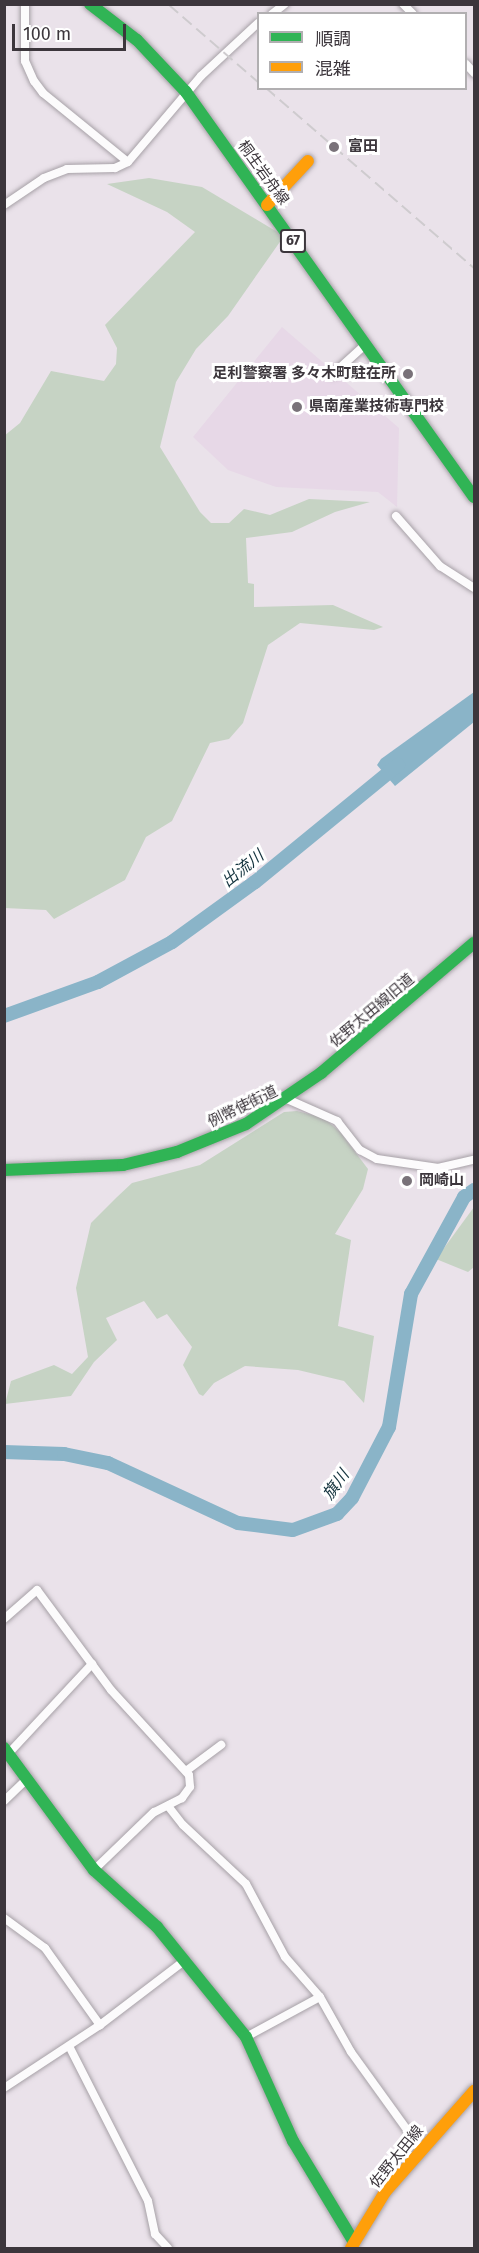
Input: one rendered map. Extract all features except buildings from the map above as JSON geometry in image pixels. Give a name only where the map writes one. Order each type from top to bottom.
[{"type":"street","points":[[25,4],[25,61],[34,81],[43,93],[128,162]]},
{"type":"street","name":"桐生岩舟線","points":[[90,4],[137,40],[186,92],[474,497]]},
{"type":"street","points":[[4,206],[44,178],[67,170],[115,168],[128,162],[225,49],[257,24]]},
{"type":"street","points":[[267,205],[308,160]]},
{"type":"street","points":[[333,374],[366,344]]},
{"type":"street","points":[[396,516],[432,558],[474,588]]},
{"type":"street","name":"佐野太田線旧道","points":[[287,1099],[474,943]]},
{"type":"street","name":"例幣使街道","points":[[4,1170],[89,1169],[147,1160],[216,1137],[287,1099],[337,1121],[360,1150],[377,1159],[438,1168],[474,1160]]},
{"type":"street","points":[[4,1619],[37,1590],[130,1713],[186,1771],[190,1787],[168,1806],[154,1812],[94,1870]]},
{"type":"street","points":[[92,1664],[7,1750],[94,1870],[148,1917],[246,2037],[293,2140],[352,2246]]},
{"type":"street","points":[[186,1771],[221,1745]]},
{"type":"street","points":[[4,1801],[27,1779]]},
{"type":"street","points":[[168,1806],[183,1825],[246,1884],[280,1950],[320,1997],[351,2052],[421,2149]]},
{"type":"street","points":[[4,1918],[45,1948],[100,2025]]},
{"type":"street","points":[[4,2088],[100,2025],[184,1962]]},
{"type":"street","points":[[246,2037],[320,1997]]},
{"type":"street","points":[[69,2046],[148,2202],[155,2234],[168,2248]]},
{"type":"street","name":"佐野太田線","points":[[352,2246],[385,2192],[474,2091]]},
{"type":"shaded area","name":"県南産業技術専門校","points":[[282,327],[399,428],[397,507],[378,492],[276,487],[228,470],[193,437]]},
{"type":"green space","points":[[149,178],[202,187],[284,236],[228,316],[196,349],[176,382],[160,447],[200,512],[211,523],[229,523],[244,509],[270,515],[309,499],[370,502],[335,512],[292,532],[246,538],[248,583],[254,584],[254,607],[333,605],[383,627],[374,630],[300,623],[268,645],[243,723],[229,739],[210,743],[172,821],[146,837],[125,880],[54,919],[46,910],[5,908],[4,436],[20,423],[51,371],[104,381],[116,364],[117,348],[105,325],[195,232],[167,212],[107,184]]},
{"type":"green space","points":[[297,1111],[324,1118],[340,1132],[368,1169],[363,1189],[335,1234],[351,1240],[338,1326],[374,1336],[364,1403],[344,1381],[298,1370],[245,1366],[214,1383],[203,1396],[199,1394],[183,1365],[192,1347],[167,1314],[157,1319],[144,1301],[106,1318],[117,1340],[94,1362],[71,1396],[5,1404],[11,1381],[54,1365],[72,1374],[88,1357],[76,1288],[91,1223],[132,1183],[200,1165],[284,1112]]},
{"type":"green space","points":[[474,1207],[474,1267],[468,1272],[436,1259]]},
{"type":"water","points":[[474,692],[474,722],[395,786],[377,765],[381,759]]},
{"type":"waterway","name":"出流川","points":[[4,1016],[98,982],[172,942],[255,882],[398,765]]},
{"type":"waterway","name":"旗川","points":[[4,1452],[64,1454],[108,1463],[238,1523],[293,1530],[337,1514],[352,1498],[389,1427],[411,1294],[464,1197],[474,1190]]},
{"type":"railway","points":[[169,5],[257,81]]},
{"type":"railway","points":[[268,90],[474,268]]},
{"type":"traffic: fast","points":[[90,4],[137,40],[186,92],[474,497]]},
{"type":"traffic: fast","points":[[4,1170],[123,1165],[177,1152],[246,1124],[321,1073],[474,943]]},
{"type":"traffic: fast","points":[[4,1748],[94,1870],[157,1927],[246,2037],[293,2141],[354,2242]]},
{"type":"traffic: slow","points":[[267,205],[308,161]]},
{"type":"traffic: slow","points":[[351,2248],[385,2192],[474,2091]]},
{"type":"place","name":"富田","points":[[334,147]]},
{"type":"place","name":"足利警察署 多々木町駐在所","points":[[408,374]]},
{"type":"place","name":"県南産業技術専門校","points":[[297,407]]},
{"type":"place","name":"岡崎山","points":[[407,1181]]}]
